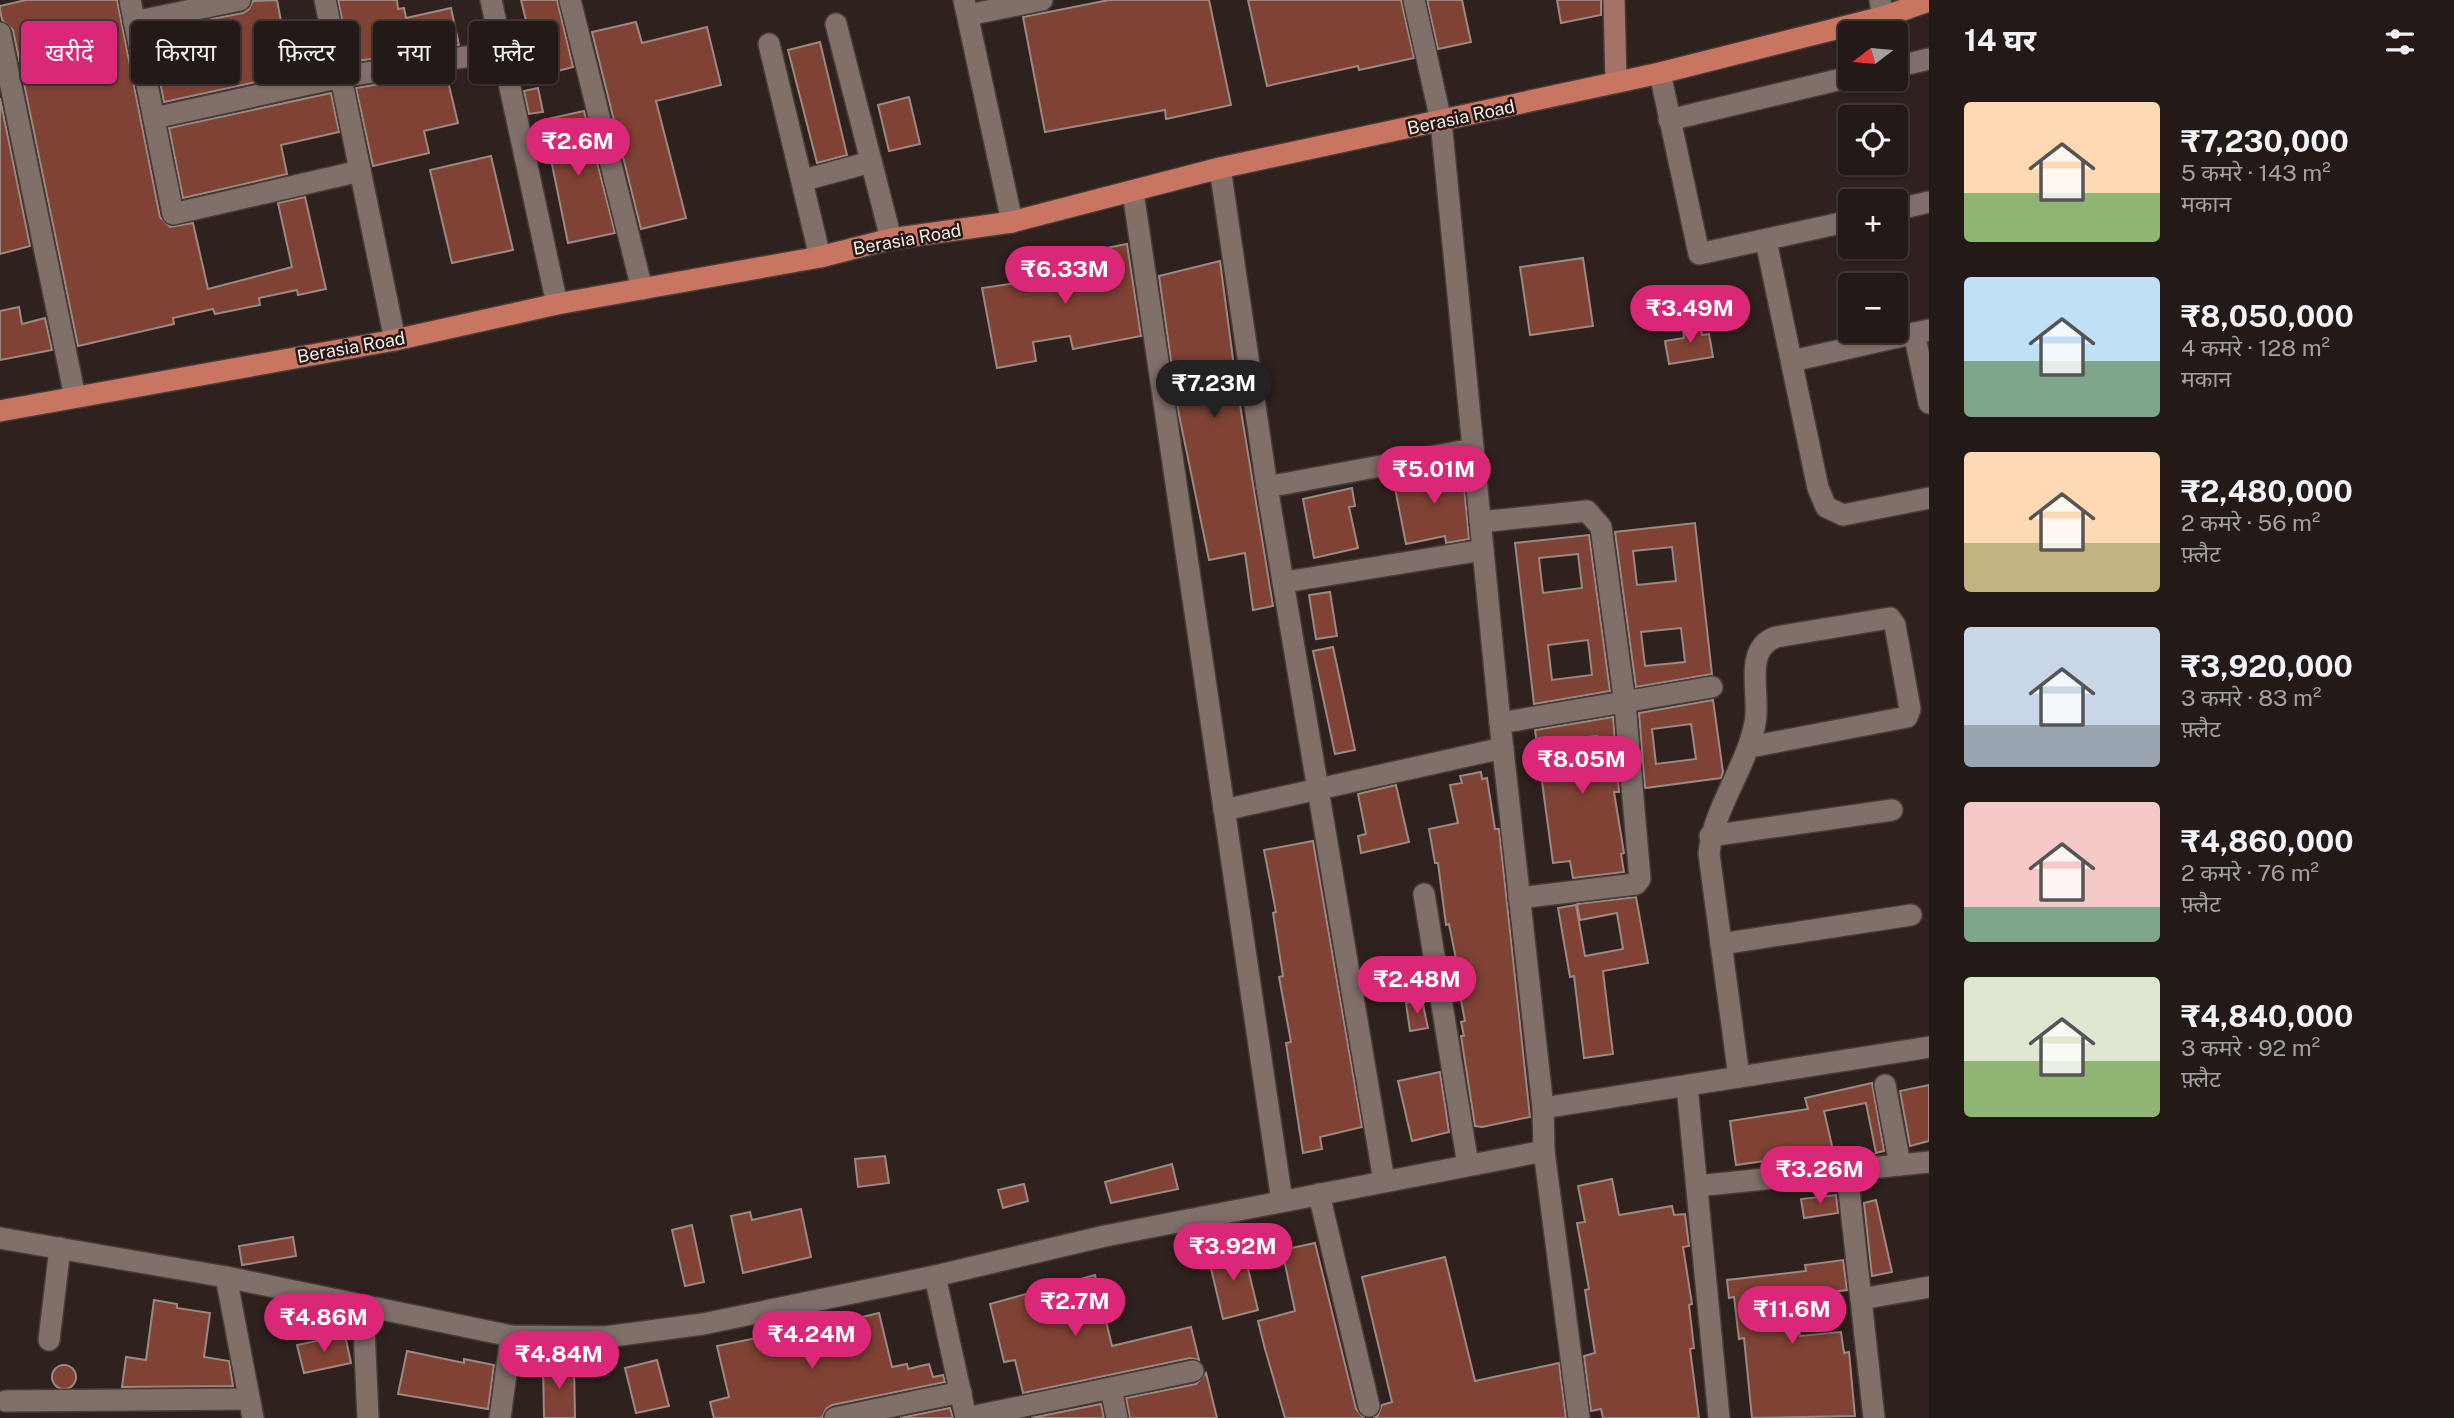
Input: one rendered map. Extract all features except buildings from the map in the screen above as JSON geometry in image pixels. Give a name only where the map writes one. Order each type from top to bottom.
[{"type":"main road","name":"Berasia Road","points":[[0,411],[396,340],[557,304],[820,257],[891,239],[1012,222],[1220,169],[1660,73],[1882,8],[1929,1]]},
{"type":"street","points":[[130,0],[134,21]]},
{"type":"street","points":[[139,21],[240,0]]},
{"type":"street","points":[[325,0],[329,21]]},
{"type":"street","points":[[491,0],[496,21]]},
{"type":"street","points":[[570,0],[642,289]]},
{"type":"street","points":[[1012,222],[966,8],[1042,0]]},
{"type":"street","points":[[1414,0],[1441,121],[1500,723],[1543,1108],[1544,1151],[1579,1418]]},
{"type":"street","points":[[1614,0],[1616,82]]},
{"type":"street","points":[[836,24],[891,239]]},
{"type":"street","points":[[0,33],[75,397]]},
{"type":"street","points":[[769,44],[820,257]]},
{"type":"street","points":[[359,74],[469,56]]},
{"type":"street","points":[[1908,64],[1929,59]]},
{"type":"street","points":[[1660,73],[1699,254],[1838,224]]},
{"type":"street","points":[[1669,120],[1838,80]]},
{"type":"street","points":[[147,84],[173,214],[360,170]]},
{"type":"street","points":[[154,118],[309,84]]},
{"type":"street","points":[[342,84],[396,340]]},
{"type":"street","points":[[509,84],[557,304]]},
{"type":"street","points":[[803,180],[871,162]]},
{"type":"street","points":[[1220,169],[1267,487],[1384,1181]]},
{"type":"street","points":[[1133,192],[1282,1202]]},
{"type":"street","points":[[1908,207],[1929,202]]},
{"type":"street","points":[[1766,241],[1818,488],[1826,507],[1843,515],[1929,498]]},
{"type":"street","points":[[1793,361],[1922,332],[1929,403]]},
{"type":"street","points":[[1267,487],[1473,449]]},
{"type":"street","points":[[1480,522],[1587,511],[1596,518],[1601,527],[1625,704],[1640,879],[1636,884],[1519,898]]},
{"type":"street","points":[[1285,582],[1483,550]]},
{"type":"street","points":[[1739,1077],[1709,854],[1710,836],[1750,747],[1756,718],[1757,652],[1766,641],[1867,620],[1890,618],[1895,625],[1908,697],[1910,709],[1907,717],[1750,747]]},
{"type":"street","points":[[1500,723],[1625,704],[1712,687]]},
{"type":"street","points":[[1224,810],[1503,748]]},
{"type":"street","points":[[1710,836],[1892,810]]},
{"type":"street","points":[[1424,894],[1468,1165]]},
{"type":"street","points":[[1721,944],[1911,915]]},
{"type":"street","points":[[1543,1108],[1929,1047]]},
{"type":"street","points":[[1885,1085],[1900,1166]]},
{"type":"street","points":[[1687,1086],[1719,1418]]},
{"type":"street","points":[[0,1238],[226,1277],[511,1336],[605,1337],[703,1325],[1105,1236],[1544,1151]]},
{"type":"street","points":[[1697,1186],[1929,1162]]},
{"type":"street","points":[[1847,1172],[1874,1418]]},
{"type":"street","points":[[1319,1194],[1369,1406]]},
{"type":"street","points":[[49,1340],[60,1248]]},
{"type":"street","points":[[934,1276],[967,1418],[1194,1370]]},
{"type":"street","points":[[6,1401],[49,1409],[251,1409],[226,1277]]},
{"type":"street","points":[[1861,1299],[1929,1287]]},
{"type":"street","points":[[363,1306],[368,1418]]},
{"type":"street","points":[[500,1418],[511,1336]]},
{"type":"street","points":[[1111,1388],[1117,1418]]},
{"type":"street","points":[[835,1418],[961,1392]]}]
